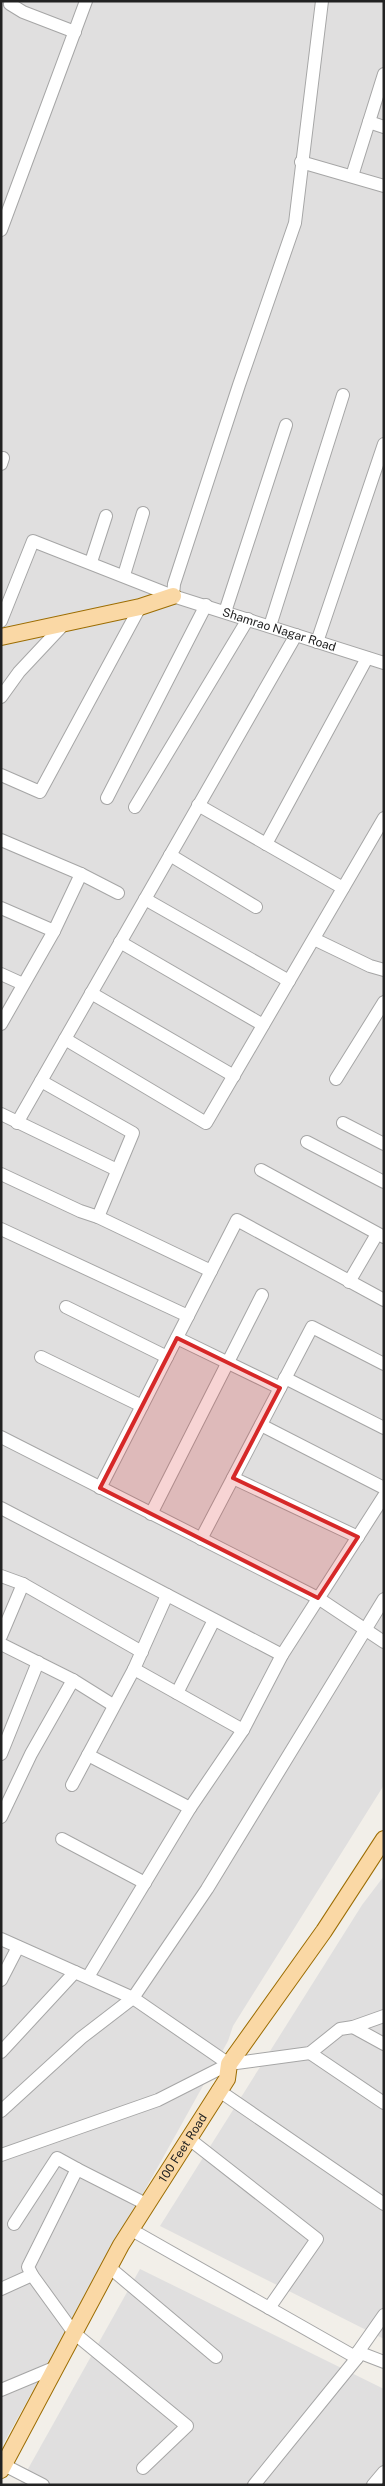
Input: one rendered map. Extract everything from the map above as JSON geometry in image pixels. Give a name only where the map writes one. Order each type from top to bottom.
[{"type":"main road","points":[[1,638],[140,607],[173,596]]},
{"type":"main road","name":"100 Feet Road","points":[[3,2467],[130,2229],[227,2078],[229,2064],[324,1931],[383,1844]]},
{"type":"street","points":[[11,1],[10,4],[23,12],[75,32]]},
{"type":"street","points":[[1,230],[86,1]]},
{"type":"street","points":[[173,596],[174,584],[236,394],[295,223],[322,1]]},
{"type":"street","points":[[352,176],[384,74]]},
{"type":"street","points":[[369,122],[384,127]]},
{"type":"street","points":[[301,162],[384,186]]},
{"type":"street","points":[[270,626],[343,395]]},
{"type":"street","points":[[225,612],[286,424]]},
{"type":"street","points":[[317,642],[384,444]]},
{"type":"street","points":[[124,575],[142,513]]},
{"type":"street","points":[[91,562],[106,516]]},
{"type":"street","name":"Shamrao Nagar Road","points":[[1,621],[33,542],[91,562],[173,596],[384,663]]},
{"type":"street","points":[[107,798],[206,605]]},
{"type":"street","points":[[1,775],[40,792],[140,607]]},
{"type":"street","points":[[135,807],[248,619]]},
{"type":"street","points":[[2,694],[18,672],[64,624]]},
{"type":"street","points":[[17,1123],[296,635]]},
{"type":"street","points":[[266,844],[367,658]]},
{"type":"street","points":[[198,805],[343,888]]},
{"type":"street","points":[[65,1039],[206,1122],[384,818]]},
{"type":"street","points":[[1,840],[81,874],[118,893]]},
{"type":"street","points":[[170,855],[256,906]]},
{"type":"street","points":[[1,1024],[54,931],[81,874]]},
{"type":"street","points":[[145,899],[289,981]]},
{"type":"street","points":[[1,908],[54,931]]},
{"type":"street","points":[[314,939],[370,966],[384,970]]},
{"type":"street","points":[[120,942],[263,1025]]},
{"type":"street","points":[[1,974],[23,984]]},
{"type":"street","points":[[91,993],[234,1076]]},
{"type":"street","points":[[336,1079],[384,1002]]},
{"type":"street","points":[[41,1081],[133,1133],[98,1217]]},
{"type":"street","points":[[1,1114],[117,1170]]},
{"type":"street","points":[[342,1123],[384,1144]]},
{"type":"street","points":[[307,1142],[384,1182]]},
{"type":"street","points":[[261,1170],[381,1235],[349,1282]]},
{"type":"street","points":[[1,1174],[98,1217],[211,1271]]},
{"type":"street","points":[[100,1488],[237,1220],[384,1300]]},
{"type":"street","points":[[1,1229],[188,1316]]},
{"type":"street","points":[[151,1514],[262,1295]]},
{"type":"street","points":[[66,1307],[167,1357]]},
{"type":"street","points":[[201,1539],[312,1327],[384,1364]]},
{"type":"street","points":[[177,1338],[227,1363],[283,1383],[384,1428]]},
{"type":"street","points":[[41,1357],[142,1406]]},
{"type":"street","points":[[261,1425],[384,1488]]},
{"type":"street","points":[[1,1437],[318,1598],[384,1642]]},
{"type":"street","points":[[233,1478],[358,1538]]},
{"type":"street","points":[[88,1977],[190,1808],[243,1730],[282,1655],[384,1496]]},
{"type":"street","points":[[1,1508],[282,1655]]},
{"type":"street","points":[[1,1576],[23,1584],[142,1652]]},
{"type":"street","points":[[1,1636],[23,1584]]},
{"type":"street","points":[[72,1785],[113,1705],[134,1669],[167,1596]]},
{"type":"street","points":[[1,2110],[81,2038],[133,1998],[207,1889],[384,1599]]},
{"type":"street","points":[[177,1693],[214,1620]]},
{"type":"street","points":[[1,1644],[73,1680],[113,1705]]},
{"type":"street","points":[[1,1754],[38,1662]]},
{"type":"street","points":[[134,1669],[243,1730]]},
{"type":"street","points":[[1,1816],[31,1754],[73,1680]]},
{"type":"street","points":[[88,1755],[190,1808]]},
{"type":"street","points":[[62,1839],[145,1883]]},
{"type":"street","points":[[1,1939],[133,1998],[229,2064]]},
{"type":"street","points":[[1,1980],[18,1947]]},
{"type":"street","points":[[1,2052],[75,1972]]},
{"type":"street","points":[[1,2155],[158,2100],[229,2064],[310,2053],[340,2029],[353,2027],[384,2016]]},
{"type":"street","points":[[353,2027],[384,2044]]},
{"type":"street","points":[[310,2053],[384,2104]]},
{"type":"street","points":[[218,2090],[384,2204]]},
{"type":"street","points":[[188,2138],[317,2239],[268,2308]]},
{"type":"street","points":[[14,2224],[57,2158],[146,2204]]},
{"type":"street","points":[[77,2169],[28,2267],[74,2333],[187,2426],[143,2468]]},
{"type":"street","points":[[130,2229],[268,2308],[357,2355],[384,2362]]},
{"type":"street","points":[[109,2267],[216,2357]]},
{"type":"street","points":[[1,2289],[32,2274]]},
{"type":"street","points":[[254,2485],[357,2355],[384,2315]]},
{"type":"street","points":[[1,2390],[56,2367]]},
{"type":"street","points":[[3,2467],[43,2485]]},
{"type":"street","points":[[373,2485],[384,2472]]},
{"type":"highlighted area","points":[[177,1338],[280,1388],[233,1478],[358,1537],[318,1598],[100,1488]]},
{"type":"shaded area","points":[[1,1],[384,1],[384,1785],[233,2026],[228,2041],[1,2448]]},
{"type":"shaded area","points":[[384,1876],[384,2339],[160,2226],[362,1905]]},
{"type":"shaded area","points":[[140,2269],[384,2389],[384,2485],[19,2485]]}]
